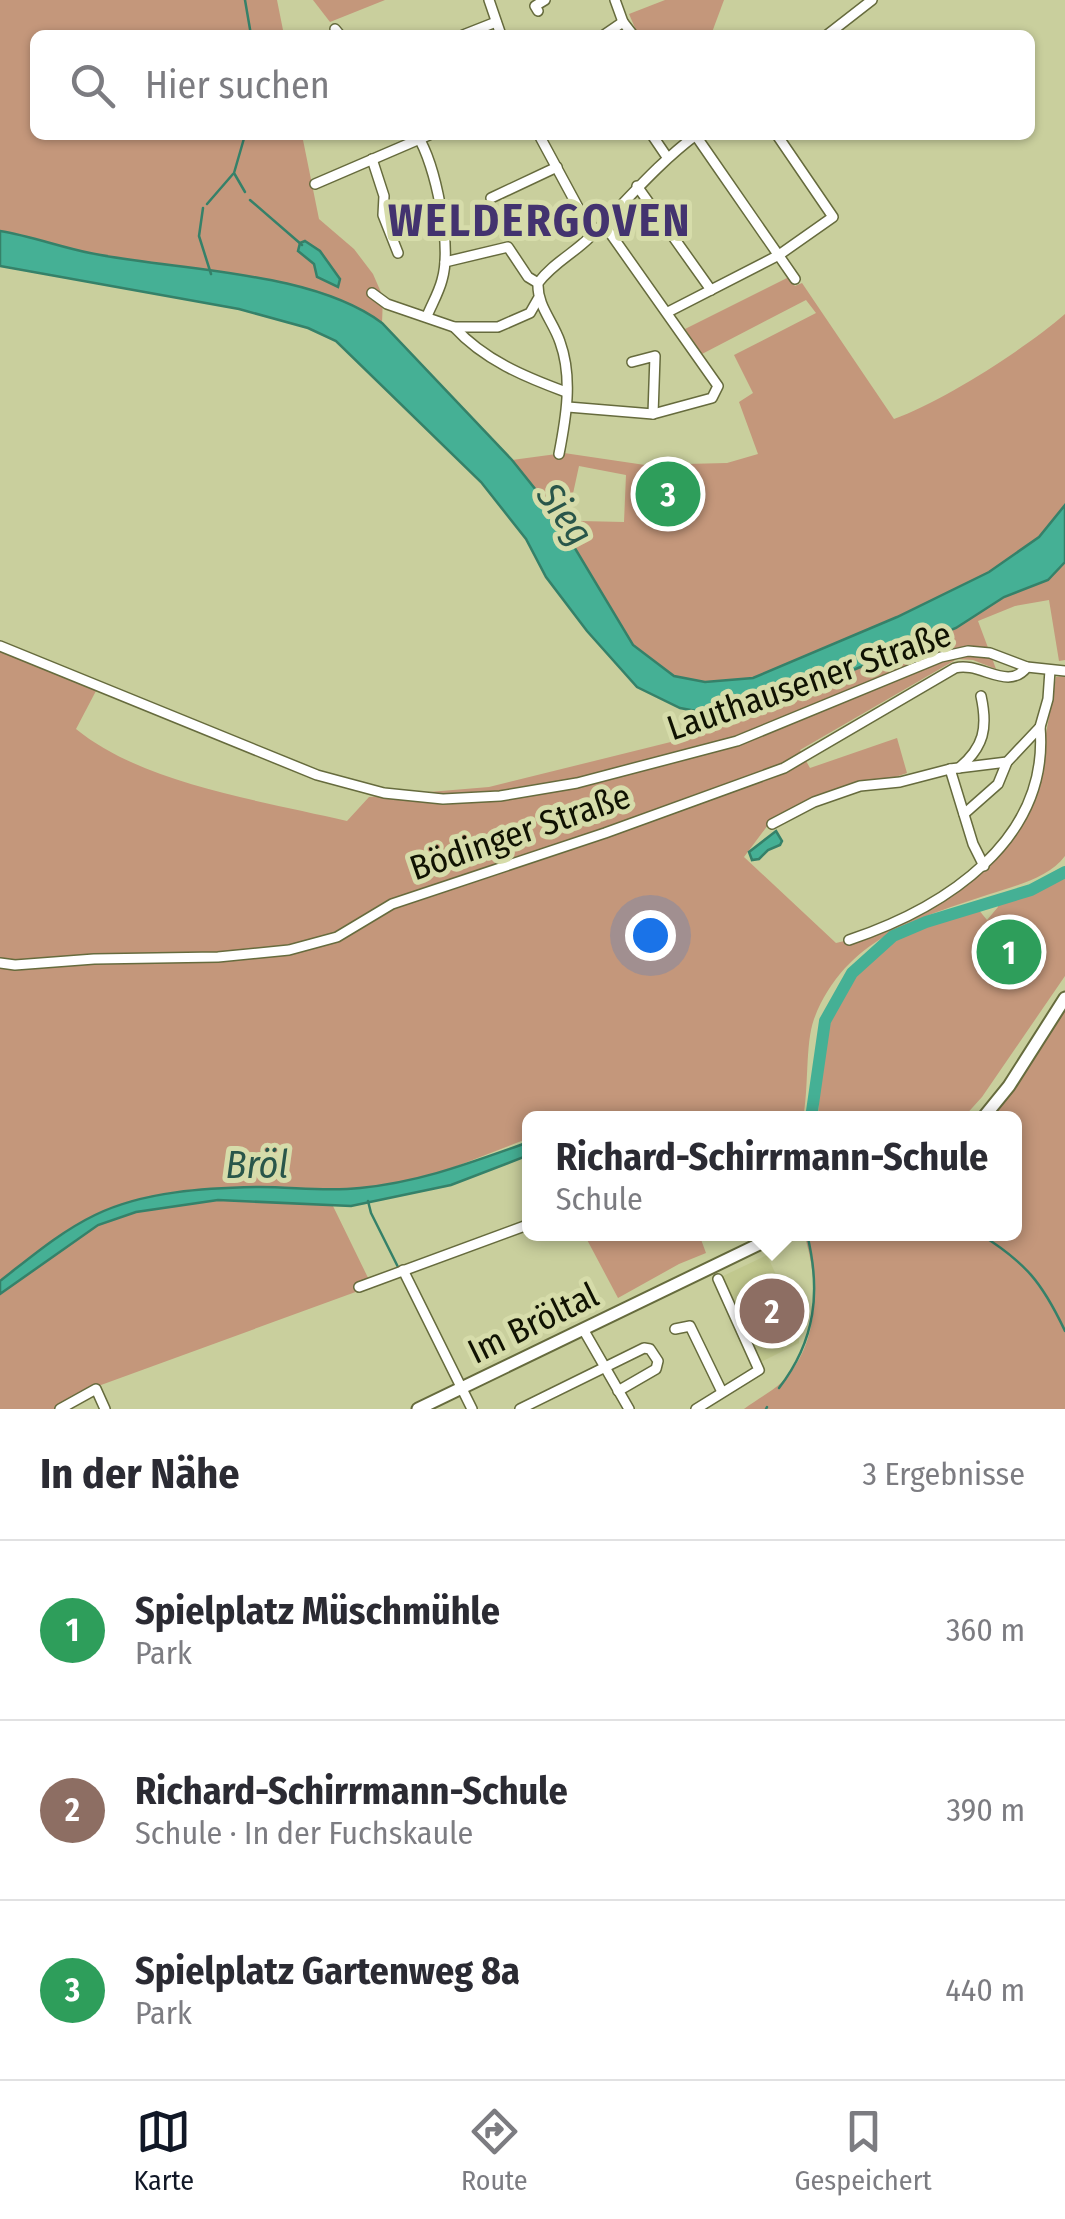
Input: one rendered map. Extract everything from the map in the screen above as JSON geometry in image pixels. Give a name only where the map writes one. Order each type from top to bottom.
[{"type":"main road","points":[[989,1111],[1065,998]]},
{"type":"main road","name":"Im Bröltal","points":[[418,1409],[765,1241]]},
{"type":"street","points":[[489,0],[499,30]]},
{"type":"street","points":[[538,11],[535,6],[544,0]]},
{"type":"street","points":[[615,0],[629,30]]},
{"type":"street","points":[[833,30],[872,0]]},
{"type":"street","points":[[476,30],[496,22]]},
{"type":"street","points":[[611,30],[623,22]]},
{"type":"street","points":[[316,184],[413,140]]},
{"type":"street","points":[[423,140],[440,209],[445,262],[427,316]]},
{"type":"street","points":[[542,140],[593,235]]},
{"type":"street","points":[[655,140],[667,157]]},
{"type":"street","points":[[559,454],[568,407],[560,342],[538,299],[538,283],[556,263],[593,235],[667,157],[689,140]]},
{"type":"street","points":[[700,140],[795,280]]},
{"type":"street","points":[[668,312],[780,255],[832,217],[780,140]]},
{"type":"street","points":[[372,159],[380,180],[383,215],[398,253]]},
{"type":"street","points":[[491,198],[557,168]]},
{"type":"street","points":[[637,186],[712,290]]},
{"type":"street","points":[[568,407],[653,414],[712,398],[718,386],[604,223]]},
{"type":"street","points":[[445,262],[508,246],[528,277],[538,283]]},
{"type":"street","points":[[372,293],[387,304],[454,327],[498,327],[530,313],[538,299]]},
{"type":"street","points":[[454,327],[466,340],[513,372],[566,392]]},
{"type":"street","points":[[632,362],[656,356],[653,414]]},
{"type":"street","name":"Lauthausener Straße","points":[[0,646],[317,775],[384,793],[443,799],[500,796],[562,786],[737,741],[941,657],[968,651],[990,654],[1027,668],[1057,671]]},
{"type":"street","name":"Bödinger Straße","points":[[0,962],[16,965],[218,957],[289,950],[337,937],[392,904],[784,768],[954,668],[974,666],[1008,678],[1023,674],[1027,668]]},
{"type":"street","points":[[849,940],[922,908],[984,866],[1002,848],[1033,796],[1040,728],[1057,671]]},
{"type":"street","points":[[954,768],[975,754],[984,736],[986,720],[981,696]]},
{"type":"street","points":[[964,814],[998,784],[1007,762],[1040,728]]},
{"type":"street","points":[[772,824],[814,802],[860,786],[1007,762]]},
{"type":"street","points":[[954,768],[964,814],[984,866]]},
{"type":"street","points":[[359,1287],[522,1227]]},
{"type":"street","points":[[404,1270],[472,1409]]},
{"type":"street","points":[[696,1409],[759,1370],[718,1279]]},
{"type":"street","points":[[675,1329],[690,1326],[722,1392]]},
{"type":"street","points":[[583,1329],[629,1409]]},
{"type":"street","points":[[520,1409],[644,1348],[652,1351],[658,1361],[656,1368],[618,1392]]},
{"type":"street","points":[[60,1409],[96,1389],[105,1409]]},
{"type":"shaded area","points":[[0,0],[277,0],[283,30],[30,30],[30,140],[303,140],[319,219],[354,249],[373,274],[383,297],[382,323],[319,292],[281,282],[90,253],[0,231]]},
{"type":"shaded area","points":[[313,0],[385,0],[330,22]]},
{"type":"shaded area","points":[[665,0],[724,0],[713,30],[636,30],[629,14]]},
{"type":"shaded area","points":[[789,277],[795,286],[802,283],[894,419],[983,373],[1065,314],[1065,505],[1039,537],[989,573],[897,617],[753,678],[705,682],[674,676],[633,645],[552,510],[512,460],[564,453],[645,465],[727,463],[758,454],[739,402],[753,393],[734,355],[816,313],[806,300],[702,354],[685,329]],"holes":[[[579,466],[626,475],[624,522],[580,521],[569,512]]]},
{"type":"shaded area","points":[[1065,562],[1065,660],[1059,661],[1049,600],[1015,606],[978,621],[996,669],[973,660],[957,659],[800,750],[810,768],[897,738],[907,773],[771,821],[744,857],[836,943],[865,936],[980,872],[1003,850],[1035,796],[1056,677],[1065,676],[1065,856],[1050,870],[1030,880],[910,923],[864,951],[844,969],[814,1019],[804,1111],[522,1111],[522,1141],[439,1173],[384,1186],[328,1191],[212,1188],[177,1193],[57,1237],[0,1281],[0,646],[97,689],[76,729],[103,748],[135,764],[205,788],[347,821],[369,797],[489,787],[703,734],[717,715],[841,675],[956,628],[1004,597],[1048,580]]},
{"type":"shaded area","points":[[1065,874],[1065,976],[969,1111],[818,1111],[828,1021],[853,975],[893,938],[978,909],[987,920],[997,903],[1030,893]]},
{"type":"shaded area","points":[[1065,1011],[1065,1409],[744,1409],[782,1382],[804,1349],[814,1292],[806,1241],[1022,1241],[1022,1111],[996,1111]]},
{"type":"shaded area","points":[[261,1199],[333,1206],[372,1286],[101,1385],[58,1409],[0,1409],[0,1294],[62,1246],[121,1216],[200,1202]]},
{"type":"shaded area","points":[[588,1241],[702,1241],[706,1253],[618,1298]]},
{"type":"shaded area","points":[[767,1255],[788,1301],[808,1299],[809,1316],[799,1332],[799,1343],[759,1363],[721,1277]]},
{"type":"water","points":[[0,231],[90,253],[281,282],[319,292],[382,323],[512,460],[552,510],[633,645],[674,676],[705,682],[753,678],[897,617],[989,572],[1039,537],[1065,505],[1065,562],[1048,580],[1004,597],[956,628],[841,675],[717,715],[680,708],[637,687],[587,631],[546,577],[526,539],[481,482],[336,341],[308,328],[239,309],[0,266]]},
{"type":"water","points":[[305,241],[320,251],[340,279],[338,287],[317,277],[314,264],[298,251]]},
{"type":"water","points":[[776,831],[782,841],[780,845],[752,860],[749,852]]},
{"type":"water","points":[[522,1144],[522,1158],[451,1185],[351,1206],[218,1200],[136,1212],[98,1225],[0,1294],[0,1281],[58,1237],[95,1215],[134,1201],[218,1188],[360,1188],[446,1170]]},
{"type":"waterway","points":[[245,0],[250,30]]},
{"type":"waterway","points":[[244,140],[234,173],[245,192]]},
{"type":"waterway","points":[[207,204],[233,174]]},
{"type":"waterway","points":[[250,200],[302,245]]},
{"type":"waterway","points":[[203,208],[199,236],[211,274]]},
{"type":"waterway","name":"Bröl","points":[[812,1111],[825,1021],[852,973],[893,936],[1031,890],[1065,872]]},
{"type":"waterway","points":[[368,1201],[398,1267]]},
{"type":"waterway","points":[[779,1388],[801,1352],[812,1314],[814,1275],[808,1241]]},
{"type":"waterway","points":[[990,1241],[1031,1275],[1065,1331]]},
{"type":"place","name":"Spielplatz Gartenweg 8a","points":[[668,494]]},
{"type":"place","name":"Spielplatz Müschmühle","points":[[1009,952]]},
{"type":"place","name":"Richard-Schirrmann-Schule","points":[[772,1311]]},
{"type":"district","name":"WELDERGOVEN","points":[[540,220]]},
{"type":"water label","name":"Sieg","points":[[565,514]]}]
